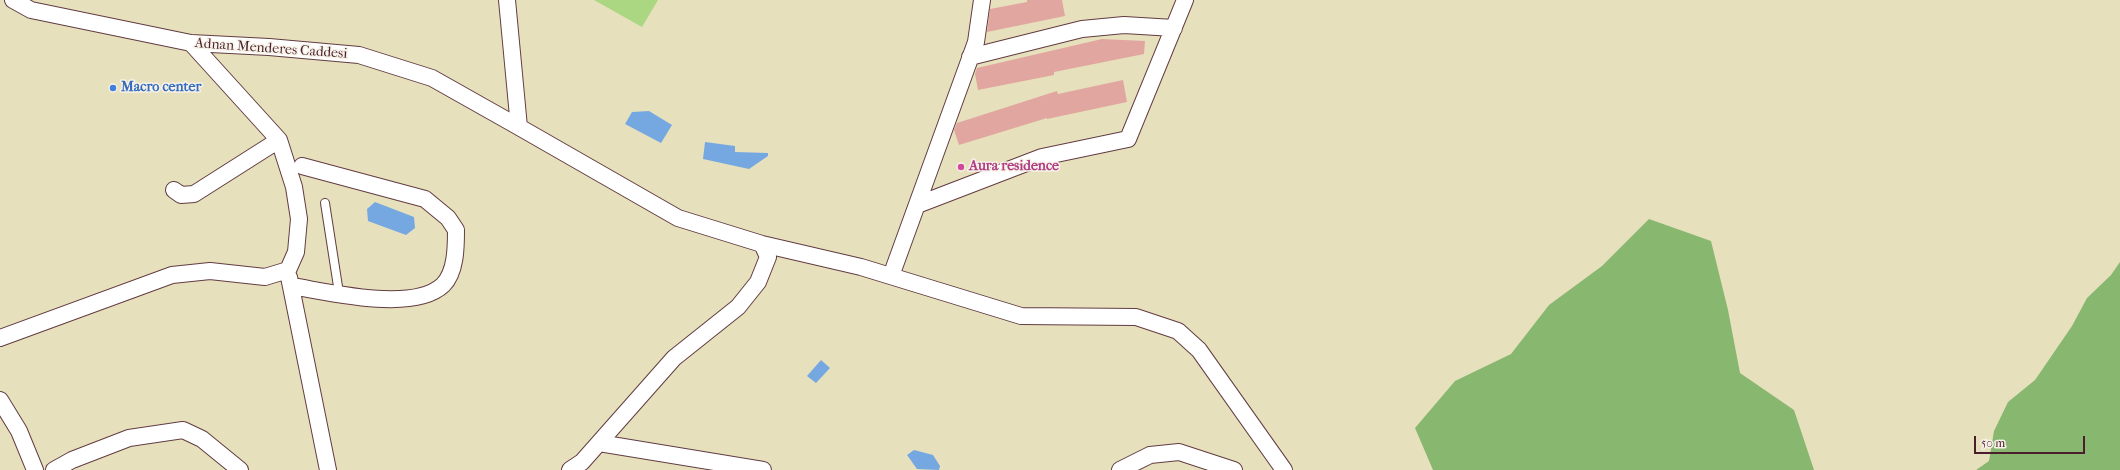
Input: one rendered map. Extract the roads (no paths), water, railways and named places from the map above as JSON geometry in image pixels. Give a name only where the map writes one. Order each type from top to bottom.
[{"type":"street","name":"Adnan Menderes Caddesi","points":[[13,0],[31,10],[191,43],[269,47],[359,55],[432,78],[678,218],[762,244],[861,266],[1021,316],[1136,317],[1178,331],[1199,350],[1284,470]]},
{"type":"street","points":[[507,0],[519,127]]},
{"type":"street","points":[[891,276],[976,42],[982,0]]},
{"type":"street","points":[[917,205],[1042,157],[1128,139],[1186,0]]},
{"type":"street","points":[[970,56],[1082,29],[1124,25],[1174,28]]},
{"type":"street","points":[[191,43],[279,140],[294,187],[299,219],[296,252],[288,270],[328,470]]},
{"type":"street","points":[[174,190],[181,195],[194,194],[279,140]]},
{"type":"street","points":[[291,286],[393,300],[424,296],[444,284],[455,260],[456,230],[448,218],[425,199],[302,166]]},
{"type":"street","points":[[572,470],[582,462],[674,358],[738,307],[758,282],[768,257],[762,244]]},
{"type":"street","points":[[0,338],[172,275],[210,271],[265,277],[288,270]]},
{"type":"street","points":[[0,400],[19,431],[35,470]]},
{"type":"street","points":[[54,470],[72,460],[129,438],[183,430],[202,439],[240,470]]},
{"type":"street","points":[[599,443],[763,470]]},
{"type":"street","points":[[1120,470],[1150,455],[1179,452],[1234,470]]},
{"type":"lane","points":[[325,203],[339,293]]},
{"type":"water","points":[[649,111],[672,125],[661,143],[625,124],[632,112]]},
{"type":"water","points":[[705,142],[735,146],[735,152],[768,153],[768,156],[749,169],[703,159]]},
{"type":"water","points":[[375,202],[414,217],[415,228],[406,235],[368,221],[367,209]]},
{"type":"water","points":[[821,360],[830,368],[816,383],[807,376]]},
{"type":"water","points":[[914,450],[933,455],[940,466],[939,470],[917,469],[907,455]]},
{"type":"place","name":"Macro center","points":[[113,88]]},
{"type":"place","name":"Aura residence","points":[[961,167]]}]
